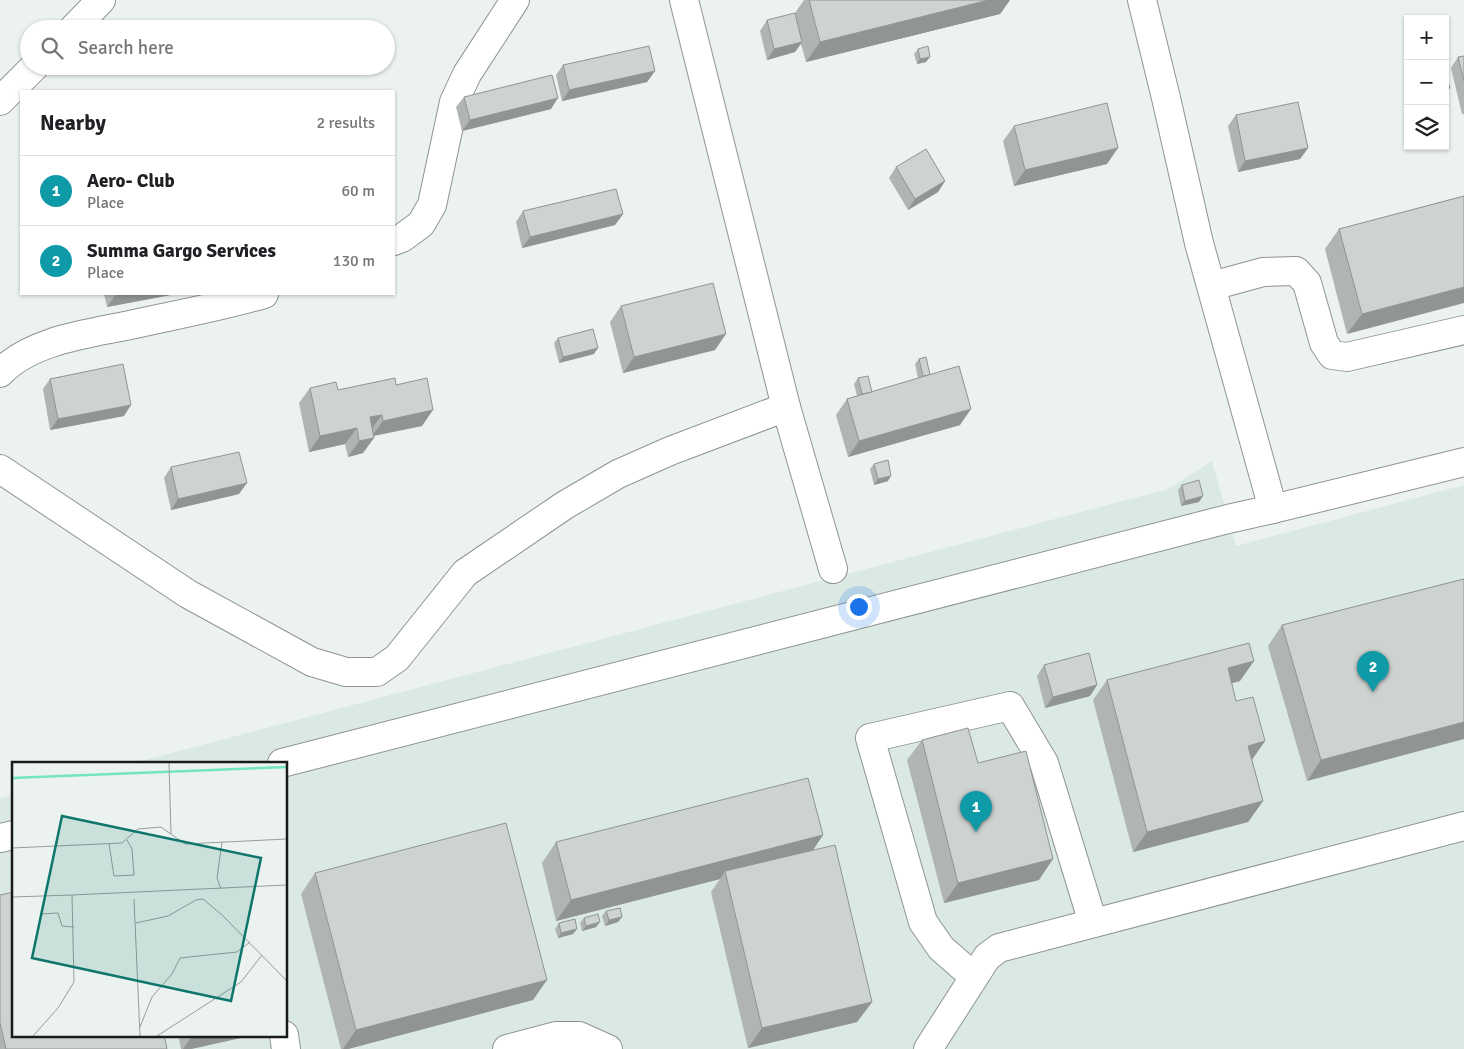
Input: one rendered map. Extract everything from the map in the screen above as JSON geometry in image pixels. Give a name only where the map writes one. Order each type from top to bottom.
[{"type":"street","points":[[82,20],[101,0]]},
{"type":"street","points":[[395,241],[402,238],[421,224],[432,205],[454,102],[467,74],[514,0]]},
{"type":"street","points":[[684,0],[786,408],[833,569]]},
{"type":"street","points":[[1142,0],[1199,243],[1272,508]]},
{"type":"street","points":[[0,101],[26,75]]},
{"type":"street","points":[[1212,286],[1263,272],[1296,270],[1307,283],[1324,343],[1332,355],[1346,357],[1464,330]]},
{"type":"street","points":[[0,373],[24,354],[61,339],[230,304],[261,295]]},
{"type":"street","points":[[0,469],[188,594],[312,662],[346,672],[377,672],[397,658],[465,574],[564,505],[627,470],[670,451],[786,408]]},
{"type":"street","points":[[286,762],[1272,508],[1464,462]]},
{"type":"street","points":[[974,977],[941,948],[922,922],[870,738],[1010,706],[1044,763],[1093,923]]},
{"type":"street","points":[[928,1049],[987,957],[999,948],[1464,826]]},
{"type":"street","points":[[284,1036],[286,1049]]},
{"type":"street","points":[[507,1049],[556,1036],[579,1036],[608,1049]]},
{"type":"shaded area","points":[[1212,461],[1236,546],[1464,485],[1464,1049],[0,1049],[0,798],[12,795],[12,1036],[288,1036],[288,762],[138,762],[1168,489]]},
{"type":"building","points":[[809,0],[989,0],[820,42]]},
{"type":"building","points":[[795,13],[802,42],[774,49],[767,20]]},
{"type":"building","points":[[649,46],[655,71],[569,90],[563,65]]},
{"type":"building","points":[[928,46],[930,57],[920,59],[918,49]]},
{"type":"building","points":[[1464,56],[1464,81],[1458,57]]},
{"type":"building","points":[[552,75],[558,98],[470,120],[464,97]]},
{"type":"building","points":[[1298,102],[1308,148],[1245,161],[1236,115]]},
{"type":"building","points":[[1107,103],[1118,148],[1025,170],[1014,126]]},
{"type":"building","points":[[926,149],[945,181],[915,199],[896,167]]},
{"type":"building","points":[[616,189],[623,214],[530,237],[523,211]]},
{"type":"building","points":[[1464,196],[1464,287],[1362,314],[1339,229]]},
{"type":"building","points":[[713,283],[726,334],[634,357],[621,306]]},
{"type":"building","points":[[593,329],[598,348],[563,357],[558,338]]},
{"type":"building","points":[[926,357],[930,375],[923,376],[919,359]]},
{"type":"building","points":[[123,364],[131,405],[58,419],[50,379]]},
{"type":"building","points":[[959,366],[971,409],[859,441],[847,399]]},
{"type":"building","points":[[868,376],[872,392],[862,394],[858,378]]},
{"type":"building","points":[[395,378],[396,385],[427,378],[433,410],[383,421],[382,415],[370,417],[374,438],[359,441],[357,428],[320,436],[310,388],[336,382],[338,390]]},
{"type":"building","points":[[239,452],[247,483],[178,499],[171,467]]},
{"type":"building","points":[[888,460],[891,476],[878,479],[874,464]]},
{"type":"building","points":[[1199,480],[1203,496],[1185,501],[1182,485]]},
{"type":"building","points":[[1464,579],[1464,722],[1321,760],[1282,625]]},
{"type":"building","points":[[1249,643],[1254,661],[1228,668],[1236,701],[1253,697],[1265,741],[1248,746],[1263,801],[1147,832],[1107,680]]},
{"type":"building","points":[[1089,653],[1097,685],[1053,697],[1044,665]]},
{"type":"building","points":[[968,728],[978,763],[1026,751],[1053,859],[958,883],[922,740]]},
{"type":"building","points":[[808,778],[823,835],[571,900],[556,842]]},
{"type":"building","points":[[506,823],[547,980],[356,1030],[315,873]]},
{"type":"building","points":[[835,845],[872,1002],[762,1028],[725,871]]},
{"type":"building","points":[[12,892],[12,1036],[164,1036],[167,1049],[6,1049],[0,1023],[0,895]]},
{"type":"building","points":[[620,908],[622,917],[609,920],[606,911]]},
{"type":"building","points":[[598,914],[600,922],[586,926],[584,918]]},
{"type":"building","points":[[575,919],[577,929],[561,933],[559,923]]},
{"type":"place","name":"Summa Gargo Services","points":[[1373,692]]},
{"type":"place","name":"Aero- Club","points":[[976,832]]}]
